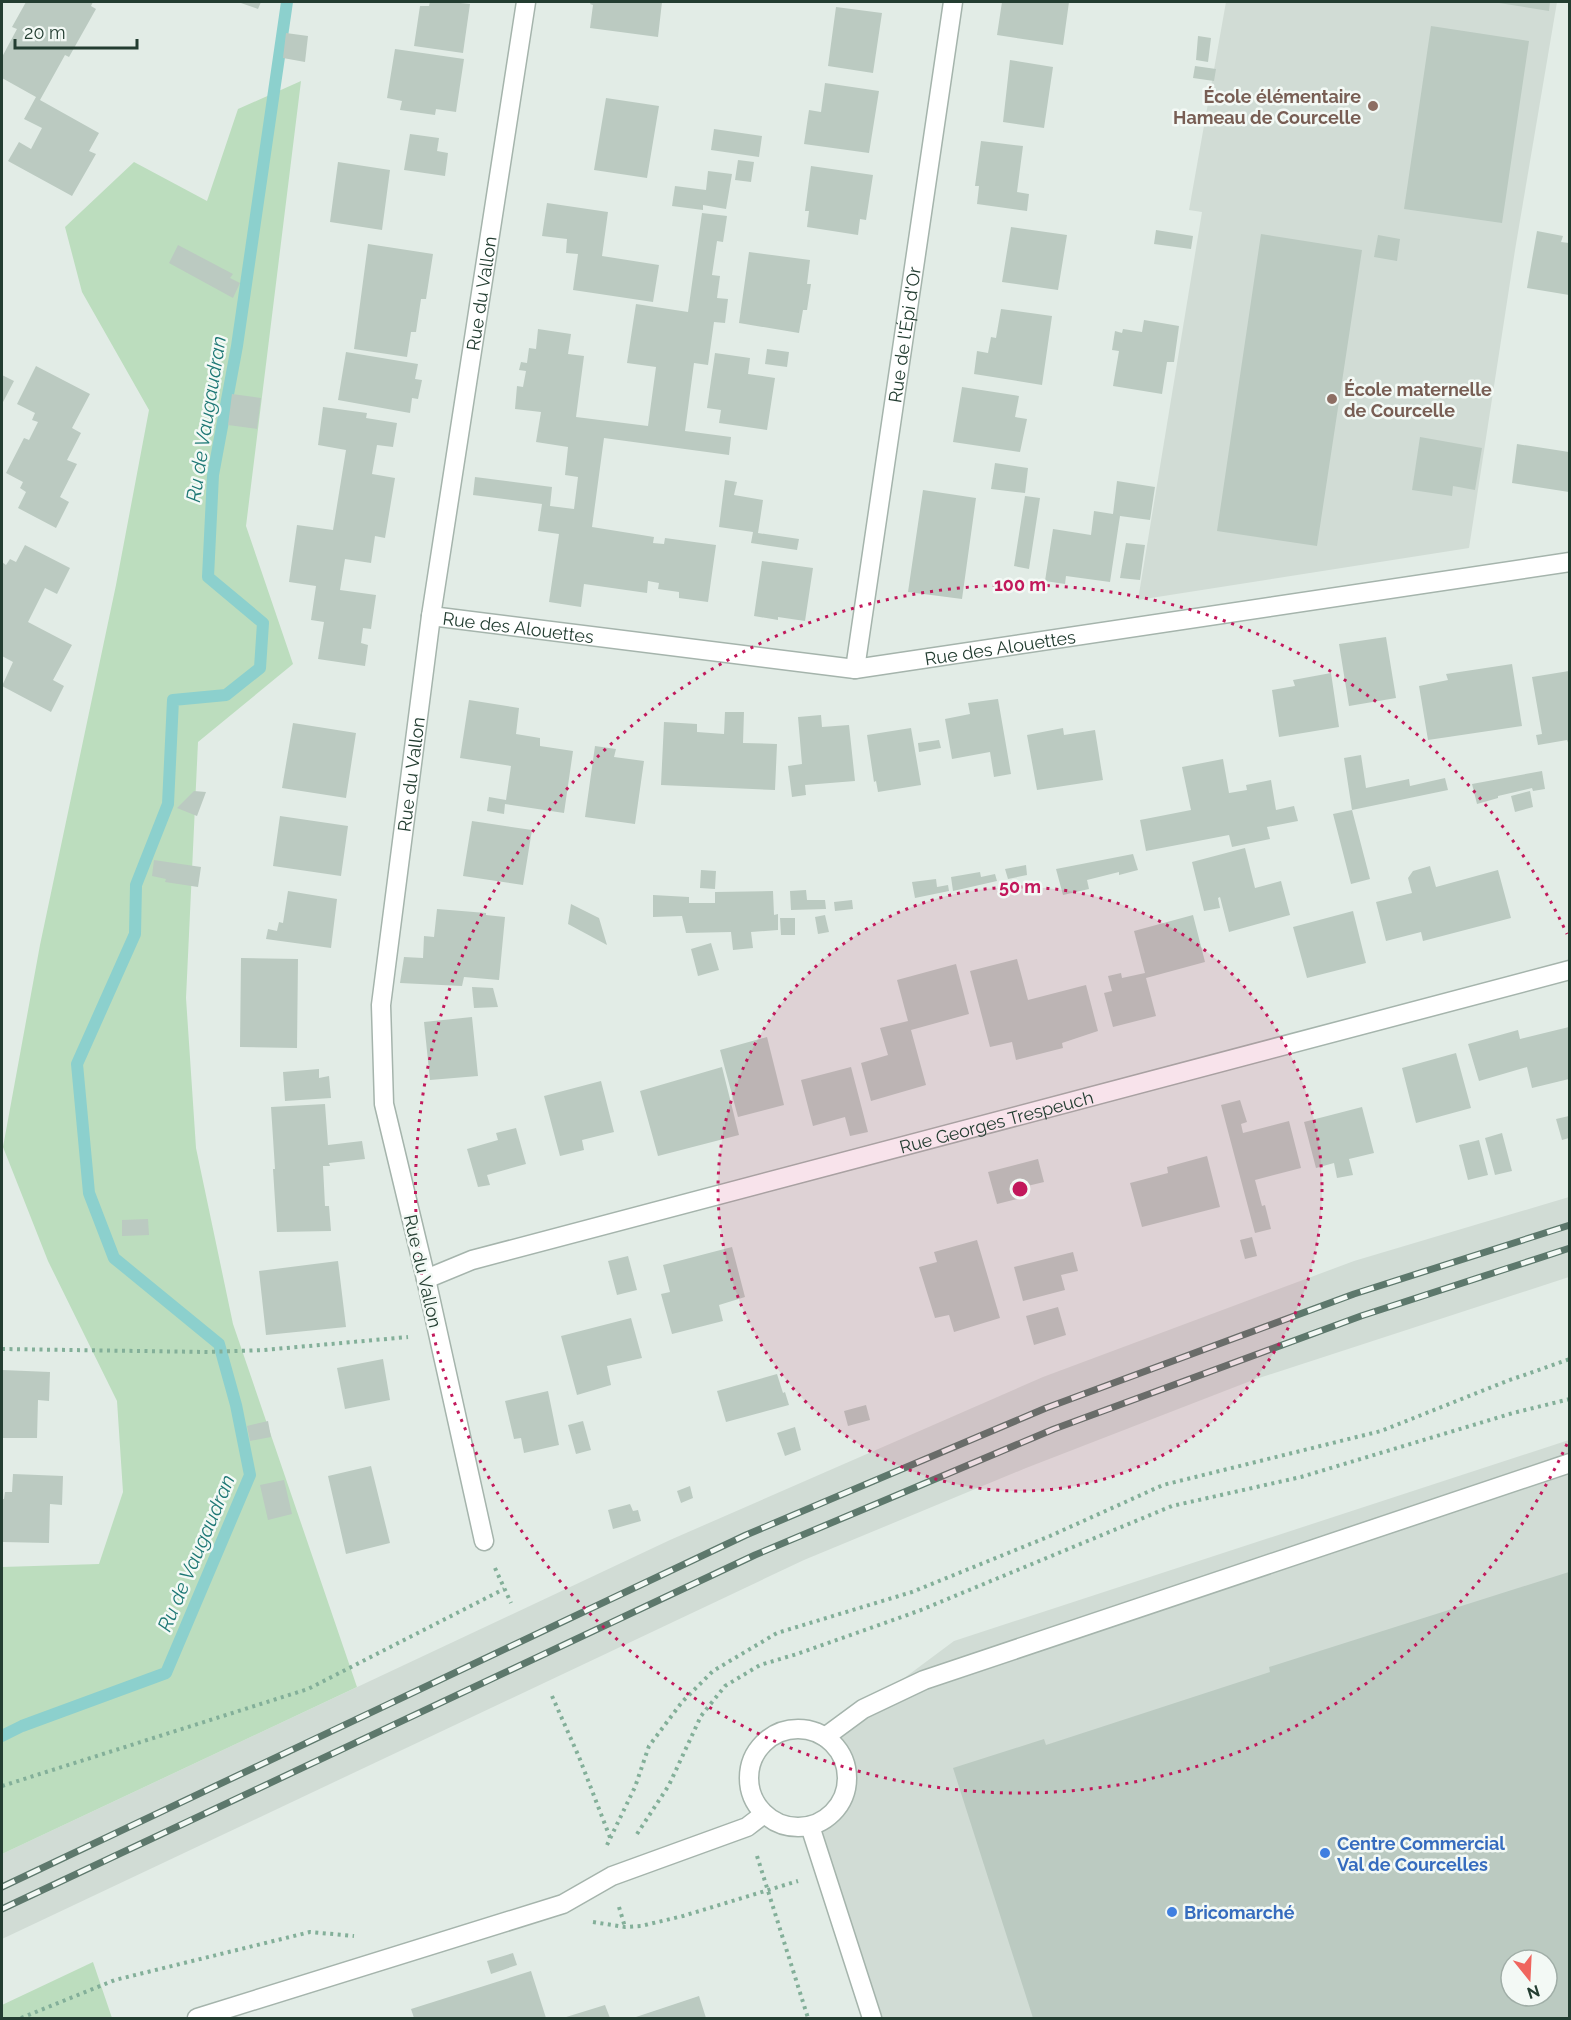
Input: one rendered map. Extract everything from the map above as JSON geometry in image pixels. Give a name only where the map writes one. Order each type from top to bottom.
[{"type":"street","name":"Rue du Vallon","points":[[484,1541],[426,1279],[384,1104],[381,1005],[431,616],[526,2]]},
{"type":"street","name":"Rue de l'Épi d'Or","points":[[855,669],[953,2]]},
{"type":"street","name":"Rue des Alouettes","points":[[431,616],[855,669],[1569,562]]},
{"type":"street","name":"Rue Georges Trespeuch","points":[[426,1279],[484,1257],[1569,970]]},
{"type":"street","points":[[825,1737],[863,1709],[924,1680],[1569,1463]]},
{"type":"street","points":[[794,1729],[810,1730],[825,1737],[836,1746],[847,1772],[847,1786],[842,1800],[834,1811],[823,1821],[810,1826],[794,1827],[778,1823],[764,1814],[754,1801],[749,1786],[749,1770],[754,1754],[778,1733],[794,1729]]},
{"type":"street","points":[[197,2019],[563,1904],[612,1876],[747,1827],[764,1814]]},
{"type":"street","points":[[810,1826],[872,2019]]},
{"type":"path","points":[[2,1349],[208,1353],[437,1334]]},
{"type":"path","points":[[552,1696],[611,1839],[635,1787],[650,1746],[682,1702],[713,1671],[777,1633],[912,1592],[1050,1536],[1163,1485],[1381,1431],[1569,1359]]},
{"type":"path","points":[[612,1876],[669,1785],[701,1716],[725,1686],[759,1665],[797,1654],[921,1610],[1172,1506],[1301,1477],[1513,1413],[1569,1399]]},
{"type":"path","points":[[484,1541],[511,1603]]},
{"type":"path","points":[[2,1785],[308,1689],[504,1589]]},
{"type":"path","points":[[747,1827],[808,2019]]},
{"type":"path","points":[[563,1904],[574,1919],[625,1927],[641,1926],[768,1891],[824,1872]]},
{"type":"path","points":[[21,2019],[115,1980],[310,1932],[365,1936]]},
{"type":"shaded area","points":[[1226,2],[1557,2],[1515,250],[1469,548],[1138,600],[1202,212],[1189,210]]},
{"type":"shaded area","points":[[1569,1197],[1569,1277],[1253,1380],[1026,1468],[804,1560],[2,1939],[2,1854],[670,1540],[1043,1377],[1354,1261]]},
{"type":"shaded area","points":[[1569,1440],[1569,2018],[872,2018],[810,1826],[823,1820],[834,1811],[847,1786],[847,1772],[843,1758],[836,1746],[825,1737],[954,1641]]},
{"type":"green space","points":[[301,81],[246,526],[293,664],[198,742],[186,998],[196,1148],[233,1324],[357,1687],[2,1854],[2,1567],[99,1564],[123,1492],[117,1401],[48,1261],[3,1147],[40,945],[116,585],[149,410],[82,292],[65,227],[134,162],[207,201],[238,109]]},
{"type":"green space","points":[[93,1962],[112,2018],[2,2018],[2,2005]]},
{"type":"building","points":[[26,2],[93,2],[91,6],[96,9],[69,57],[65,55],[40,100],[99,133],[89,151],[96,154],[72,196],[8,161],[19,142],[31,149],[42,128],[24,119],[36,97],[2,78],[2,57],[17,29],[12,27]]},
{"type":"building","points":[[238,2],[261,2],[258,9]]},
{"type":"building","points":[[430,2],[470,4],[463,53],[414,46],[420,6],[429,6]]},
{"type":"building","points":[[591,2],[662,2],[658,37],[590,28],[593,5],[590,4]]},
{"type":"building","points":[[1002,2],[1069,2],[1063,45],[997,35]]},
{"type":"building","points":[[1493,2],[1550,2],[1549,11]]},
{"type":"building","points":[[836,7],[882,13],[873,73],[828,66]]},
{"type":"building","points":[[1431,26],[1529,41],[1502,223],[1404,209]]},
{"type":"building","points":[[286,33],[308,36],[305,62],[283,58]]},
{"type":"building","points":[[1198,36],[1211,38],[1208,62],[1196,60]]},
{"type":"building","points":[[395,49],[464,59],[456,112],[436,109],[435,115],[400,110],[402,101],[387,98]]},
{"type":"building","points":[[1010,60],[1053,67],[1044,128],[1003,122]]},
{"type":"building","points":[[1195,66],[1216,69],[1214,81],[1193,78]]},
{"type":"building","points":[[825,83],[879,91],[869,153],[804,144],[809,110],[821,112]]},
{"type":"building","points":[[606,98],[659,106],[647,178],[594,170]]},
{"type":"building","points":[[714,129],[762,136],[759,157],[711,150]]},
{"type":"building","points":[[410,134],[439,138],[437,151],[448,153],[445,176],[404,170]]},
{"type":"building","points":[[981,141],[1023,146],[1017,192],[1029,194],[1027,211],[977,204],[979,186],[975,186]]},
{"type":"building","points":[[738,160],[754,162],[751,182],[735,180]]},
{"type":"building","points":[[338,162],[390,170],[382,230],[330,222]]},
{"type":"building","points":[[811,166],[873,175],[866,220],[860,219],[858,235],[807,227],[809,211],[805,211]]},
{"type":"building","points":[[708,171],[732,174],[726,209],[703,205],[703,210],[672,206],[675,186],[706,190]]},
{"type":"building","points":[[547,203],[608,212],[602,256],[659,265],[653,302],[573,290],[578,254],[566,253],[567,239],[542,236]]},
{"type":"building","points":[[702,213],[727,216],[723,242],[717,241],[712,275],[720,276],[717,298],[728,299],[725,323],[714,322],[708,365],[694,363],[685,431],[731,437],[729,455],[604,438],[592,527],[654,537],[653,543],[664,544],[665,538],[716,545],[708,602],[679,598],[679,592],[658,589],[659,583],[648,581],[647,593],[584,584],[581,607],[549,602],[559,534],[538,531],[542,504],[473,495],[475,477],[552,487],[550,506],[574,509],[578,477],[565,475],[568,447],[536,442],[541,412],[515,409],[517,386],[523,387],[526,371],[519,370],[521,362],[527,363],[529,348],[536,349],[538,329],[571,334],[568,354],[584,356],[576,417],[648,426],[656,367],[627,363],[636,304],[688,312]]},
{"type":"building","points":[[1011,227],[1067,235],[1058,290],[1002,282]]},
{"type":"building","points":[[1156,230],[1193,236],[1191,249],[1154,244]]},
{"type":"building","points":[[1537,231],[1563,236],[1561,242],[1569,243],[1569,295],[1527,288]]},
{"type":"building","points":[[1261,234],[1362,250],[1317,546],[1217,531]]},
{"type":"building","points":[[1378,235],[1400,239],[1397,261],[1374,257]]},
{"type":"building","points":[[368,244],[433,254],[426,299],[421,299],[416,332],[411,332],[407,357],[354,349]]},
{"type":"building","points":[[178,245],[233,274],[230,278],[240,283],[233,298],[169,263]]},
{"type":"building","points":[[749,252],[810,260],[807,284],[811,284],[807,310],[803,310],[799,333],[739,323]]},
{"type":"building","points":[[1001,309],[1052,316],[1042,385],[974,374],[977,351],[988,353],[991,337],[996,338]]},
{"type":"building","points":[[1144,320],[1179,326],[1174,362],[1167,362],[1162,394],[1113,386],[1119,351],[1112,350],[1115,331],[1122,333],[1123,329],[1142,332]]},
{"type":"building","points":[[767,349],[789,352],[787,367],[765,364]]},
{"type":"building","points":[[346,352],[418,364],[415,379],[422,380],[418,399],[412,398],[410,413],[338,400]]},
{"type":"building","points":[[715,353],[750,358],[748,374],[775,378],[767,430],[719,423],[721,410],[707,408]]},
{"type":"building","points":[[36,366],[90,394],[72,428],[81,433],[67,460],[77,464],[60,497],[69,502],[56,528],[18,508],[26,492],[20,488],[23,482],[6,473],[24,438],[29,440],[38,422],[32,420],[35,413],[17,404]]},
{"type":"building","points":[[2,375],[14,381],[2,404]]},
{"type":"building","points":[[962,387],[1019,396],[1015,417],[1027,419],[1020,452],[953,442]]},
{"type":"building","points":[[232,394],[261,398],[257,429],[228,425]]},
{"type":"building","points":[[323,407],[367,413],[366,418],[397,423],[393,447],[377,445],[372,474],[395,478],[385,538],[375,536],[371,563],[345,559],[340,590],[376,595],[371,629],[363,628],[361,643],[368,645],[365,666],[318,659],[324,622],[311,620],[316,586],[289,582],[297,525],[333,530],[346,450],[318,445]]},
{"type":"building","points":[[1420,437],[1482,448],[1475,490],[1453,486],[1452,496],[1412,490]]},
{"type":"building","points":[[1517,444],[1569,452],[1569,492],[1512,483]]},
{"type":"building","points":[[995,463],[1028,468],[1025,493],[991,489]]},
{"type":"building","points":[[725,480],[737,482],[734,495],[763,500],[758,533],[799,539],[797,550],[751,543],[753,532],[719,527]]},
{"type":"building","points":[[1117,481],[1155,487],[1150,520],[1120,516],[1110,582],[1066,576],[1065,584],[1045,581],[1053,529],[1091,535],[1094,511],[1113,514]]},
{"type":"building","points":[[923,490],[976,498],[962,599],[908,592]]},
{"type":"building","points":[[1025,496],[1040,498],[1029,569],[1014,566]]},
{"type":"building","points":[[1126,543],[1145,545],[1140,580],[1120,578]]},
{"type":"building","points":[[25,545],[70,568],[57,594],[45,588],[28,622],[72,645],[53,680],[64,686],[51,712],[2,686],[13,662],[2,656],[2,562],[6,565],[10,559],[16,562]]},
{"type":"building","points":[[762,561],[813,568],[805,621],[754,616]]},
{"type":"building","points":[[1386,637],[1396,698],[1349,706],[1339,644]]},
{"type":"building","points":[[1512,664],[1522,726],[1428,740],[1419,686],[1448,680],[1446,674]]},
{"type":"building","points":[[1569,671],[1569,745],[1567,740],[1538,745],[1536,735],[1542,734],[1532,677]]},
{"type":"building","points":[[1331,673],[1339,727],[1279,737],[1272,690],[1295,686],[1293,680]]},
{"type":"building","points":[[998,699],[1011,774],[994,777],[990,752],[952,759],[945,719],[970,714],[968,703]]},
{"type":"building","points":[[469,700],[519,708],[516,734],[540,738],[540,746],[573,751],[564,813],[505,804],[504,814],[487,811],[489,797],[506,800],[511,766],[460,758]]},
{"type":"building","points":[[725,712],[744,712],[743,743],[777,744],[775,790],[661,785],[664,722],[697,724],[697,732],[724,734]]},
{"type":"building","points":[[821,715],[822,727],[849,725],[855,781],[805,785],[806,795],[792,797],[788,766],[802,764],[798,717]]},
{"type":"building","points":[[293,723],[356,733],[346,798],[282,788]]},
{"type":"building","points":[[911,728],[921,785],[878,792],[876,781],[874,782],[867,735]]},
{"type":"building","points":[[1063,728],[1064,735],[1095,730],[1103,780],[1037,790],[1027,735]]},
{"type":"building","points":[[939,740],[941,748],[919,752],[918,743]]},
{"type":"building","points":[[595,746],[616,749],[614,757],[644,761],[635,824],[585,817]]},
{"type":"building","points":[[1361,755],[1366,788],[1409,779],[1410,786],[1445,778],[1448,790],[1352,810],[1344,758]]},
{"type":"building","points":[[1223,759],[1229,793],[1247,790],[1246,785],[1271,780],[1276,810],[1294,806],[1298,821],[1267,827],[1270,839],[1232,847],[1229,835],[1146,851],[1140,820],[1191,810],[1182,767]]},
{"type":"building","points":[[1542,771],[1545,789],[1533,791],[1532,788],[1498,796],[1498,798],[1477,804],[1472,784]]},
{"type":"building","points":[[194,791],[206,792],[197,816],[177,808]]},
{"type":"building","points":[[1530,791],[1533,807],[1515,812],[1511,796]]},
{"type":"building","points":[[1352,810],[1370,879],[1351,884],[1333,814]]},
{"type":"building","points":[[280,816],[348,826],[341,876],[273,866]]},
{"type":"building","points":[[472,821],[532,830],[523,885],[463,876]]},
{"type":"building","points":[[1245,848],[1255,888],[1281,881],[1290,915],[1229,932],[1220,897],[1218,898],[1220,908],[1204,911],[1192,862]]},
{"type":"building","points":[[1133,854],[1138,870],[1087,880],[1089,889],[1063,895],[1056,869]]},
{"type":"building","points":[[154,860],[201,867],[198,887],[165,882],[166,879],[152,876]]},
{"type":"building","points":[[1026,865],[1027,875],[1008,879],[1005,869]]},
{"type":"building","points":[[1430,866],[1436,887],[1498,870],[1511,918],[1423,941],[1421,932],[1386,941],[1376,902],[1412,893],[1408,878],[1413,871]]},
{"type":"building","points":[[701,870],[716,871],[715,889],[700,888]]},
{"type":"building","points":[[980,872],[981,877],[995,874],[997,881],[953,891],[951,877]]},
{"type":"building","points":[[936,879],[937,887],[948,885],[949,891],[915,898],[912,882]]},
{"type":"building","points":[[806,890],[807,900],[825,900],[826,909],[791,910],[790,891]]},
{"type":"building","points":[[288,891],[337,899],[331,948],[266,939],[268,929],[277,931],[279,922],[283,923]]},
{"type":"building","points":[[773,891],[774,915],[778,914],[778,930],[751,932],[753,948],[733,950],[731,932],[686,933],[682,916],[653,917],[653,895],[689,897],[689,903],[715,903],[715,892]]},
{"type":"building","points":[[852,900],[853,909],[835,911],[834,902]]},
{"type":"building","points":[[571,904],[599,918],[607,945],[568,924]]},
{"type":"building","points":[[437,909],[505,917],[499,980],[464,977],[462,986],[400,983],[404,957],[423,958],[424,936],[434,937]]},
{"type":"building","points":[[1353,911],[1366,963],[1307,978],[1293,927]]},
{"type":"building","points":[[825,915],[829,932],[818,934],[815,917]]},
{"type":"building","points":[[1193,915],[1205,962],[1146,978],[1156,1016],[1113,1027],[1104,993],[1112,991],[1108,976],[1121,973],[1122,978],[1145,973],[1134,931]]},
{"type":"building","points":[[780,918],[795,918],[795,935],[781,935]]},
{"type":"building","points":[[711,943],[719,970],[698,976],[691,949]]},
{"type":"building","points":[[241,958],[298,959],[297,1048],[240,1047]]},
{"type":"building","points":[[1017,959],[1028,1000],[1086,985],[1098,1031],[1062,1043],[1063,1048],[1016,1060],[1012,1042],[990,1047],[970,971]]},
{"type":"building","points":[[956,964],[969,1014],[911,1030],[926,1085],[871,1101],[861,1063],[888,1055],[880,1028],[908,1021],[897,980]]},
{"type":"building","points":[[472,987],[493,988],[498,1007],[474,1008]]},
{"type":"building","points":[[472,1017],[478,1076],[430,1080],[424,1022]]},
{"type":"building","points":[[1569,1027],[1569,1079],[1532,1088],[1527,1067],[1479,1081],[1468,1044],[1518,1030],[1520,1039]]},
{"type":"building","points":[[767,1037],[784,1105],[738,1117],[720,1050]]},
{"type":"building","points":[[1456,1053],[1471,1108],[1416,1123],[1402,1068]]},
{"type":"building","points":[[722,1067],[739,1135],[658,1156],[640,1091]]},
{"type":"building","points":[[851,1067],[868,1132],[850,1136],[845,1117],[813,1126],[801,1080]]},
{"type":"building","points":[[319,1069],[319,1078],[329,1076],[331,1098],[285,1101],[283,1072]]},
{"type":"building","points":[[601,1081],[614,1132],[582,1140],[584,1150],[560,1156],[544,1096]]},
{"type":"building","points":[[1240,1100],[1247,1122],[1241,1124],[1243,1133],[1289,1121],[1301,1168],[1255,1180],[1271,1229],[1255,1233],[1221,1105]]},
{"type":"building","points":[[325,1104],[328,1145],[362,1141],[365,1159],[329,1163],[330,1166],[323,1166],[325,1206],[329,1206],[331,1231],[277,1232],[271,1107]]},
{"type":"building","points":[[1362,1107],[1374,1153],[1349,1159],[1353,1175],[1337,1178],[1334,1163],[1316,1168],[1304,1122]]},
{"type":"building","points":[[1569,1116],[1569,1138],[1562,1140],[1556,1119]]},
{"type":"building","points":[[516,1128],[526,1164],[487,1175],[490,1185],[478,1187],[467,1149],[498,1140],[496,1133]]},
{"type":"building","points":[[1502,1133],[1512,1171],[1495,1175],[1485,1138]]},
{"type":"building","points":[[1479,1140],[1488,1175],[1468,1180],[1459,1145]]},
{"type":"building","points":[[1207,1156],[1220,1207],[1142,1227],[1130,1183],[1168,1173],[1167,1167]]},
{"type":"building","points":[[1038,1159],[1044,1182],[1015,1189],[1017,1199],[997,1204],[988,1172]]},
{"type":"building","points":[[148,1219],[149,1235],[122,1236],[122,1220]]},
{"type":"building","points":[[1252,1237],[1257,1256],[1245,1259],[1240,1240]]},
{"type":"building","points":[[977,1240],[1000,1318],[954,1332],[949,1315],[935,1318],[919,1267],[937,1262],[934,1252]]},
{"type":"building","points":[[732,1247],[745,1297],[719,1305],[723,1321],[672,1334],[661,1294],[670,1292],[663,1265]]},
{"type":"building","points":[[1073,1252],[1078,1271],[1061,1275],[1065,1290],[1023,1301],[1014,1267]]},
{"type":"building","points":[[628,1256],[637,1290],[617,1295],[608,1261]]},
{"type":"building","points":[[338,1261],[346,1327],[266,1335],[259,1271]]},
{"type":"building","points":[[1058,1307],[1066,1335],[1034,1345],[1026,1316]]},
{"type":"building","points":[[631,1318],[642,1358],[607,1366],[611,1385],[577,1395],[561,1336]]},
{"type":"building","points":[[383,1359],[390,1400],[345,1409],[337,1368]]},
{"type":"building","points":[[2,1370],[50,1372],[49,1401],[38,1400],[37,1438],[2,1438]]},
{"type":"building","points":[[777,1374],[789,1405],[726,1422],[717,1391]]},
{"type":"building","points":[[548,1391],[559,1445],[524,1453],[521,1438],[514,1439],[505,1401]]},
{"type":"building","points":[[866,1405],[870,1420],[848,1426],[844,1411]]},
{"type":"building","points":[[268,1421],[271,1437],[250,1441],[247,1426]]},
{"type":"building","points":[[583,1421],[591,1450],[576,1454],[568,1425]]},
{"type":"building","points":[[795,1427],[801,1450],[785,1456],[777,1433]]},
{"type":"building","points":[[371,1466],[390,1543],[346,1554],[328,1476]]},
{"type":"building","points":[[13,1474],[63,1476],[62,1505],[50,1504],[49,1543],[2,1542],[2,1499],[4,1499],[5,1492],[12,1492]]},
{"type":"building","points":[[284,1480],[292,1514],[268,1520],[260,1485]]},
{"type":"building","points":[[690,1486],[693,1498],[681,1503],[677,1491]]},
{"type":"building","points":[[630,1504],[633,1511],[638,1510],[641,1521],[613,1529],[608,1510]]},
{"type":"building","name":"Centre Commercial Val de Courcelles","points":[[1569,1572],[1569,2018],[1033,2018],[953,1768],[1044,1739],[1046,1745],[1270,1672],[1269,1667]]},
{"type":"building","points":[[513,1953],[517,1965],[491,1974],[487,1961]]},
{"type":"building","points":[[531,1971],[546,2018],[414,2018],[411,2009]]},
{"type":"building","points":[[699,1996],[706,2018],[633,2018]]},
{"type":"building","points":[[605,2005],[610,2018],[563,2018]]},
{"type":"waterway","name":"Ru de Vaugaudran","points":[[2,1736],[22,1726],[166,1673],[250,1475],[236,1405],[219,1344],[114,1258],[89,1193],[77,1064],[135,934],[136,885],[168,804],[173,700],[226,695],[260,668],[263,623],[208,577],[213,475],[237,346],[287,2]]},
{"type":"railway","points":[[2,1887],[746,1535],[1046,1408],[1354,1294],[1570,1225]]},
{"type":"railway","points":[[2,1909],[755,1555],[1054,1429],[1361,1316],[1570,1248]]},
{"type":"place","name":"École élémentaire Hameau de Courcelle","points":[[1373,106]]},
{"type":"place","name":"École maternelle de Courcelle","points":[[1332,399]]},
{"type":"place","name":"Centre Commercial Val de Courcelles","points":[[1325,1853]]},
{"type":"place","name":"Bricomarché","points":[[1172,1912]]}]
